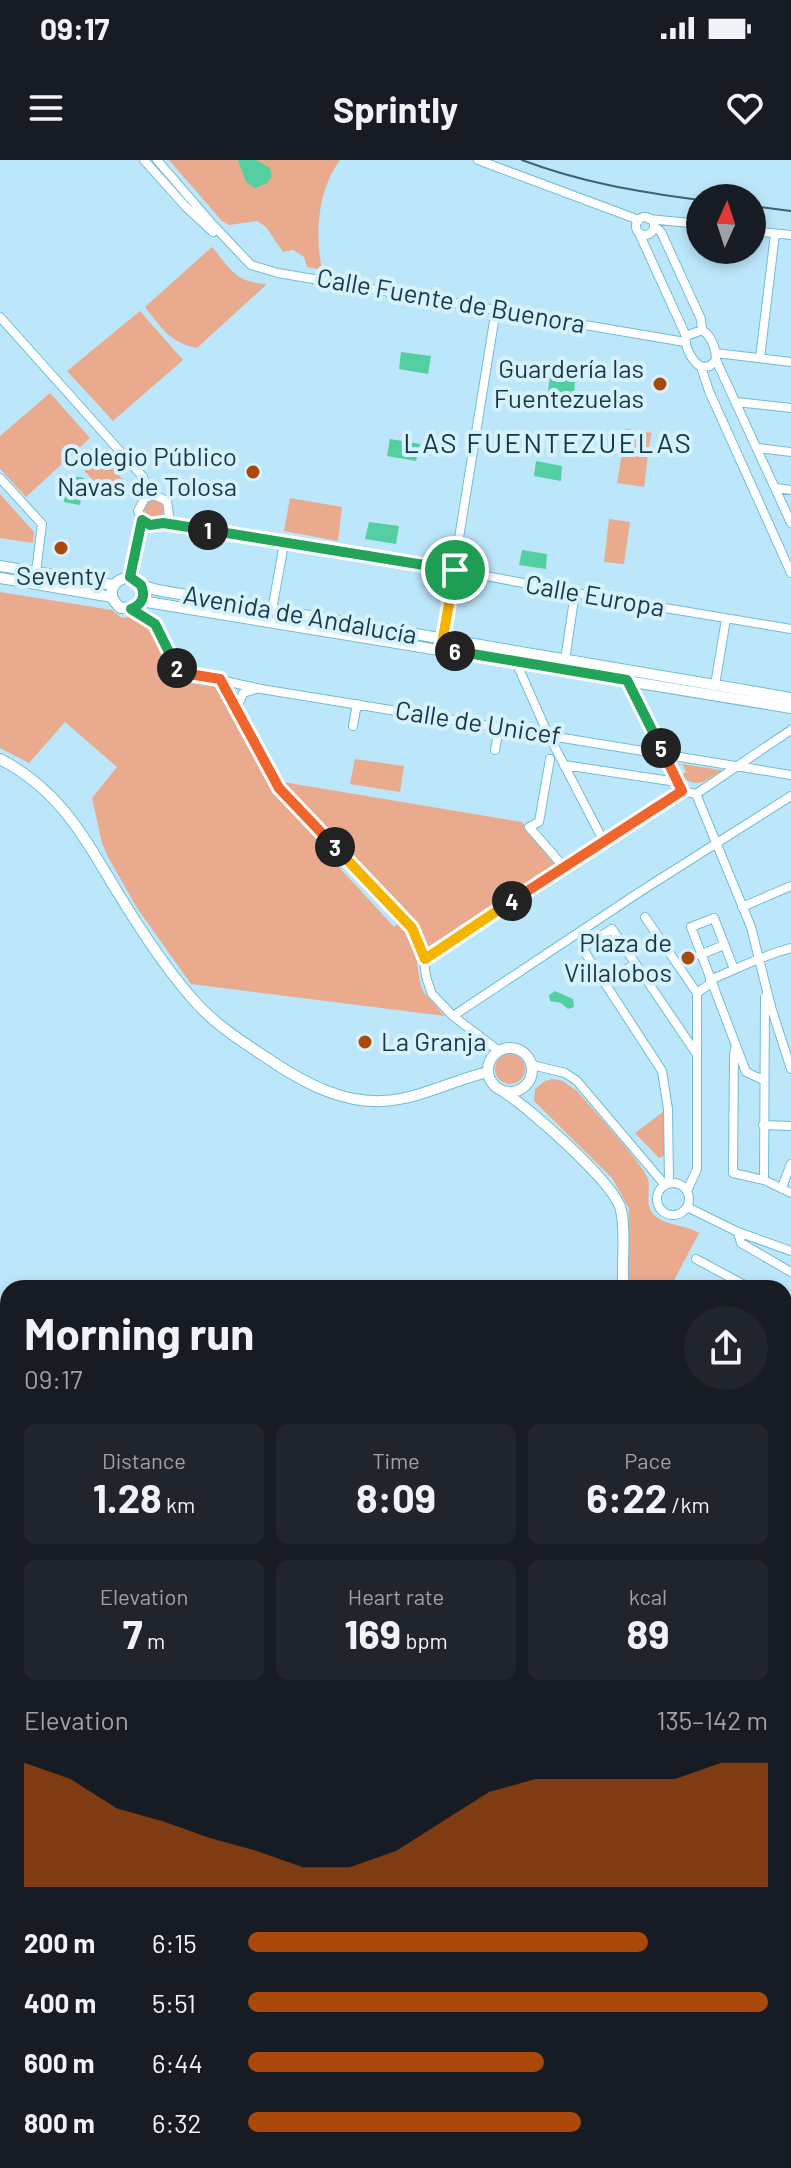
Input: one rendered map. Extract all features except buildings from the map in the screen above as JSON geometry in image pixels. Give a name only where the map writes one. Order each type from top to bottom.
[{"type":"main road","points":[[0,566],[113,585]]},
{"type":"main road","points":[[0,578],[112,597],[121,608],[131,609],[141,601],[141,585],[130,577],[121,578],[113,585],[112,597]]},
{"type":"main road","name":"Avenida de Andalucía","points":[[141,585],[442,644],[516,662],[791,708]]},
{"type":"main road","name":"Avenida de Andalucía","points":[[141,601],[565,660],[791,698]]},
{"type":"main road","points":[[0,759],[16,767],[56,799],[78,826],[155,951],[192,999],[230,1034],[279,1066],[319,1089],[359,1100],[385,1101],[420,1094],[488,1072]]},
{"type":"main road","points":[[534,1114],[527,1096],[527,1085],[533,1073],[530,1058],[512,1048],[499,1051],[491,1060],[488,1072],[493,1084],[534,1114],[605,1185],[621,1208],[623,1280]]},
{"type":"main road","points":[[504,1092],[517,1092],[527,1085]]},
{"type":"street","points":[[144,160],[215,235],[227,241]]},
{"type":"street","points":[[154,160],[157,176]]},
{"type":"street","points":[[154,160],[227,241]]},
{"type":"street","points":[[478,160],[647,222],[661,232],[701,319],[702,330]]},
{"type":"street","points":[[157,176],[165,177],[179,187]]},
{"type":"street","points":[[639,233],[648,234],[647,222]]},
{"type":"street","points":[[686,223],[647,222],[636,227],[692,358],[701,367],[791,573]]},
{"type":"street","points":[[766,233],[791,235]]},
{"type":"street","points":[[760,358],[775,234]]},
{"type":"street","name":"Calle Fuente de Buenora","points":[[227,241],[251,265],[278,273],[685,339]]},
{"type":"street","points":[[442,644],[496,309]]},
{"type":"street","points":[[0,317],[143,477],[149,495]]},
{"type":"street","points":[[685,339],[702,330]]},
{"type":"street","points":[[702,330],[708,333],[791,523]]},
{"type":"street","points":[[716,356],[791,362]]},
{"type":"street","points":[[701,367],[710,366],[716,356]]},
{"type":"street","points":[[736,402],[791,408]]},
{"type":"street","points":[[758,448],[791,452]]},
{"type":"street","points":[[0,478],[42,524],[36,572]]},
{"type":"street","points":[[776,488],[791,490]]},
{"type":"street","points":[[130,577],[142,520],[139,506],[149,495],[159,495],[169,505],[169,515],[163,523],[154,526],[142,520]]},
{"type":"street","name":"Calle Europa","points":[[163,523],[791,629]]},
{"type":"street","points":[[272,610],[284,544]]},
{"type":"street","points":[[565,660],[575,593]]},
{"type":"street","name":"Calle de Unicef","points":[[131,609],[155,624],[176,667],[183,673],[261,689],[791,775]]},
{"type":"street","points":[[715,685],[726,619]]},
{"type":"street","points":[[516,662],[548,734],[603,840]]},
{"type":"street","points":[[220,679],[279,788],[412,928],[425,959],[428,986],[453,1016],[499,1051]]},
{"type":"street","points":[[627,680],[680,786]]},
{"type":"street","points":[[237,708],[243,693],[261,689]]},
{"type":"street","points":[[353,726],[357,704]]},
{"type":"street","points":[[495,750],[499,728]]},
{"type":"street","points":[[696,794],[791,730]]},
{"type":"street","points":[[550,759],[539,822],[529,827],[564,867]]},
{"type":"street","points":[[564,765],[680,786],[696,794],[751,927],[791,1069]]},
{"type":"street","points":[[425,959],[680,786]]},
{"type":"street","points":[[453,1016],[791,796]]},
{"type":"street","points":[[742,907],[791,886]]},
{"type":"street","points":[[645,917],[697,993],[697,1169],[687,1191],[687,1207]]},
{"type":"street","points":[[734,969],[714,918],[691,927],[746,1072],[763,1080]]},
{"type":"street","points":[[687,1207],[674,1215],[660,1209],[656,1198],[667,1184],[668,1109],[662,1071],[582,948],[612,929],[696,1053]]},
{"type":"street","points":[[700,955],[724,945]]},
{"type":"street","points":[[697,993],[710,981],[734,969],[765,955],[791,948]]},
{"type":"street","points":[[605,983],[635,964]]},
{"type":"street","points":[[764,1180],[766,984]]},
{"type":"street","points":[[736,1044],[733,1173],[764,1180],[791,1193]]},
{"type":"street","points":[[532,1065],[565,1073],[577,1081],[667,1184],[678,1184],[687,1191]]},
{"type":"street","points":[[763,1125],[791,1126]]},
{"type":"street","points":[[782,1187],[791,1164]]},
{"type":"street","points":[[687,1207],[738,1232],[791,1251]]},
{"type":"street","points":[[738,1232],[741,1243],[791,1272]]},
{"type":"street","points":[[696,1259],[735,1280]]},
{"type":"shaded area","points":[[169,160],[340,160],[322,199],[319,242],[322,270],[307,267],[304,257],[293,250],[283,252],[266,227],[257,221],[229,225],[222,221]]},
{"type":"shaded area","points":[[238,160],[256,160],[270,168],[272,176],[267,183],[255,188],[246,182]]},
{"type":"shaded area","points":[[212,247],[240,277],[267,284],[197,348],[173,338],[145,307]]},
{"type":"shaded area","points":[[140,311],[183,360],[113,421],[67,371]]},
{"type":"shaded area","points":[[401,352],[431,356],[428,374],[399,369]]},
{"type":"shaded area","points":[[550,376],[575,381],[574,396],[548,391]]},
{"type":"shaded area","points":[[50,393],[90,438],[26,497],[0,469],[0,436]]},
{"type":"shaded area","points":[[626,429],[652,433],[644,487],[617,483]]},
{"type":"shaded area","points":[[390,439],[420,444],[416,461],[387,456]]},
{"type":"shaded area","points":[[93,447],[125,482],[108,498],[77,462]]},
{"type":"shaded area","points":[[536,461],[562,466],[561,481],[534,476]]},
{"type":"shaded area","points":[[67,475],[84,478],[80,505],[64,502]]},
{"type":"shaded area","points":[[0,494],[34,532],[33,543],[0,538]]},
{"type":"shaded area","points":[[290,498],[342,507],[338,541],[284,531]]},
{"type":"shaded area","points":[[154,499],[161,502],[164,509],[161,516],[154,519],[147,516],[144,509],[147,502]]},
{"type":"shaded area","points":[[609,519],[630,522],[624,564],[604,562]]},
{"type":"shaded area","points":[[369,522],[399,526],[396,544],[365,539]]},
{"type":"shaded area","points":[[522,550],[547,554],[546,569],[519,565]]},
{"type":"shaded area","points":[[0,592],[112,610],[122,618],[137,616],[148,623],[181,681],[216,687],[227,700],[272,791],[330,850],[327,854],[394,927],[399,923],[415,948],[424,993],[445,1016],[191,984],[137,908],[102,843],[92,798],[117,767],[65,722],[29,763],[0,748]]},
{"type":"shaded area","points":[[355,759],[404,766],[400,792],[350,784]]},
{"type":"shaded area","points":[[682,764],[721,771],[706,781],[696,783],[681,775],[686,772]]},
{"type":"shaded area","points":[[283,782],[522,822],[555,865],[428,947],[404,908]]},
{"type":"shaded area","points":[[555,991],[573,999],[574,1007],[568,1009],[561,1003],[550,1001],[549,995]]},
{"type":"shaded area","points":[[510,1054],[521,1058],[525,1069],[521,1080],[510,1084],[499,1080],[495,1069],[499,1058]]},
{"type":"shaded area","points":[[545,1081],[563,1081],[577,1091],[616,1135],[648,1179],[648,1203],[654,1215],[699,1233],[674,1280],[630,1280],[627,1271],[629,1209],[612,1178],[534,1101],[535,1089]]},
{"type":"shaded area","points":[[663,1112],[665,1155],[659,1158],[635,1133]]},
{"type":"railway","points":[[522,160],[610,185],[686,198]]},
{"type":"railway","points":[[766,208],[791,211]]},
{"type":"place","name":"Guardería las Fuentezuelas","points":[[660,384]]},
{"type":"place","name":"Colegio Público Navas de Tolosa","points":[[253,472]]},
{"type":"place","name":"Seventy","points":[[61,548]]},
{"type":"place","name":"Plaza de Villalobos","points":[[688,958]]},
{"type":"place","name":"La Granja","points":[[365,1042]]},
{"type":"district","name":"LAS FUENTEZUELAS","points":[[548,443]]},
{"type":"route","points":[[142,520],[154,526],[163,523],[455,570],[441,649],[627,680],[682,791],[425,959],[412,928],[279,788],[220,679],[183,673],[176,667],[155,624],[131,609],[139,605],[143,593],[138,581],[130,577],[142,520]]}]
